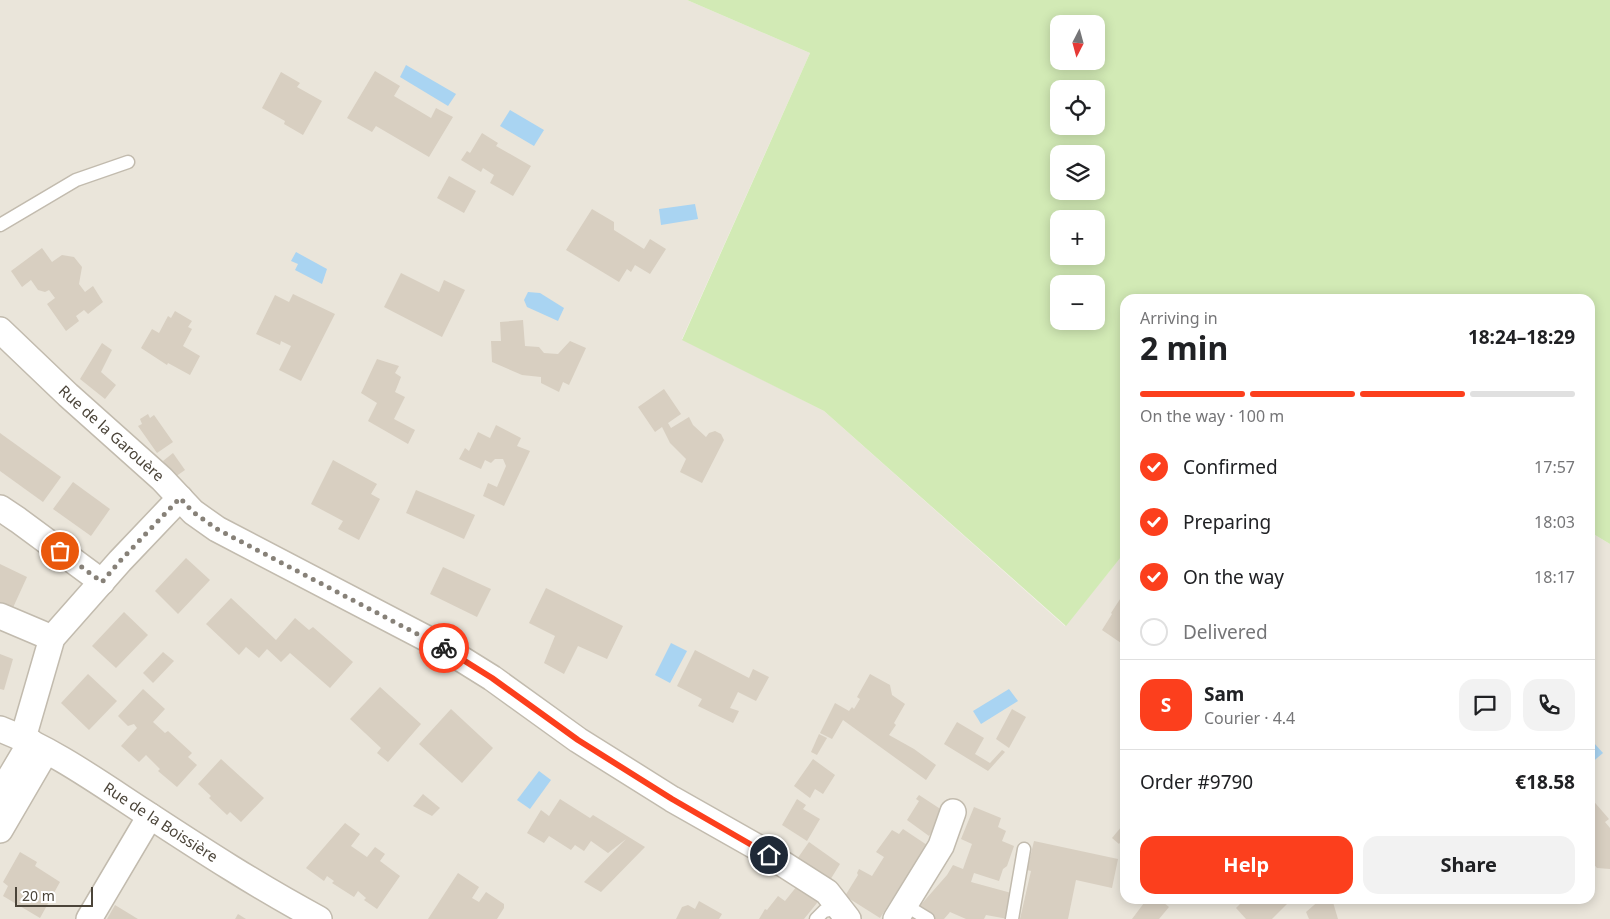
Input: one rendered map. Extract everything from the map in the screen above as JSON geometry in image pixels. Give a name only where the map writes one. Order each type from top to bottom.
[{"type":"street","name":"Rue de la Garouère","points":[[0,330],[193,512],[217,529],[439,644],[492,678],[578,740],[672,799],[755,846],[827,892],[844,914]]},
{"type":"street","points":[[0,830],[33,744],[52,638],[120,561],[180,498]]},
{"type":"street","points":[[0,508],[102,582]]},
{"type":"street","points":[[0,616],[52,638]]},
{"type":"street","name":"Rue de la Boissière","points":[[0,730],[68,762],[276,896],[319,919]]},
{"type":"street","points":[[0,794],[33,744]]},
{"type":"street","points":[[900,912],[941,846],[953,812]]},
{"type":"street","points":[[89,919],[150,816]]},
{"type":"lane","points":[[0,225],[76,180],[128,162]]},
{"type":"lane","points":[[1012,919],[1024,849]]},
{"type":"lane","points":[[816,919],[824,912],[844,914]]},
{"type":"lane","points":[[900,912],[928,919]]},
{"type":"shaded area","points":[[0,0],[687,0],[810,53],[682,339],[824,411],[1065,626],[1120,558],[1120,904],[1595,904],[1595,535],[1610,544],[1610,919],[0,919]]},
{"type":"green space","points":[[687,0],[1610,0],[1610,544],[1595,535],[1595,294],[1120,294],[1120,558],[1066,626],[824,411],[682,340],[810,53]]},
{"type":"water","points":[[406,65],[456,94],[448,106],[400,77]]},
{"type":"water","points":[[510,110],[544,130],[534,146],[500,126]]},
{"type":"water","points":[[695,204],[698,219],[661,225],[659,209]]},
{"type":"water","points":[[296,252],[327,269],[322,284],[295,270],[298,264],[291,261]]},
{"type":"water","points":[[528,292],[540,293],[564,308],[558,321],[527,307],[524,300]]},
{"type":"water","points":[[671,643],[687,651],[670,683],[655,675]]},
{"type":"water","points":[[1009,689],[1018,701],[981,724],[973,711]]},
{"type":"water","points":[[1595,744],[1603,753],[1595,760]]},
{"type":"water","points":[[539,771],[551,780],[530,809],[517,800]]},
{"type":"building","points":[[375,71],[400,86],[394,96],[431,118],[436,108],[453,117],[429,157],[376,126],[372,132],[347,118]]},
{"type":"building","points":[[281,72],[300,83],[297,87],[322,101],[303,135],[284,124],[285,121],[262,108]]},
{"type":"building","points":[[482,133],[498,143],[496,146],[531,166],[513,196],[490,183],[494,175],[483,168],[481,172],[461,160],[467,151],[470,153]]},
{"type":"building","points":[[449,176],[476,191],[464,213],[437,198]]},
{"type":"building","points":[[592,209],[614,222],[614,230],[644,249],[650,239],[666,249],[650,274],[635,265],[631,272],[627,269],[619,282],[566,250]]},
{"type":"building","points":[[42,248],[52,262],[62,255],[74,257],[82,267],[79,284],[85,292],[93,286],[103,302],[88,314],[84,310],[76,316],[79,321],[66,331],[47,304],[55,298],[49,290],[45,292],[38,290],[31,280],[22,287],[11,271]]},
{"type":"building","points":[[401,273],[439,292],[444,280],[465,290],[442,337],[384,307]]},
{"type":"building","points":[[293,294],[335,314],[301,381],[279,370],[291,346],[281,341],[280,345],[256,334],[275,295],[289,302]]},
{"type":"building","points":[[175,311],[192,321],[188,327],[192,329],[183,346],[200,356],[190,375],[168,363],[167,365],[141,348],[152,329],[159,333],[168,316],[171,318]]},
{"type":"building","points":[[523,320],[525,346],[539,347],[544,353],[558,354],[570,341],[586,348],[569,385],[563,382],[559,392],[541,383],[541,377],[522,375],[492,362],[491,341],[501,341],[500,322]]},
{"type":"building","points":[[102,343],[112,350],[101,372],[116,385],[105,399],[80,379]]},
{"type":"building","points":[[377,359],[399,366],[395,373],[401,377],[395,392],[405,397],[394,419],[415,430],[408,444],[368,421],[377,403],[361,393]]},
{"type":"building","points":[[664,389],[681,414],[668,423],[671,428],[689,417],[693,425],[706,437],[709,433],[715,431],[721,434],[724,440],[702,483],[680,472],[686,459],[670,443],[662,427],[655,432],[638,407]]},
{"type":"building","points":[[148,414],[150,418],[154,415],[173,442],[157,453],[138,426],[142,424],[140,419]]},
{"type":"building","points":[[496,425],[521,438],[517,446],[530,451],[504,506],[483,496],[488,483],[497,487],[506,466],[503,459],[495,459],[491,463],[485,460],[481,469],[459,459],[465,448],[469,451],[478,432],[490,438]]},
{"type":"building","points":[[0,433],[61,477],[43,502],[0,471]]},
{"type":"building","points":[[173,453],[185,470],[175,477],[163,461]]},
{"type":"building","points":[[333,460],[377,484],[371,494],[380,499],[359,540],[338,529],[343,521],[311,504]]},
{"type":"building","points":[[73,482],[110,509],[91,536],[53,509]]},
{"type":"building","points":[[416,490],[475,515],[464,539],[406,513]]},
{"type":"building","points":[[186,558],[210,580],[178,614],[155,591]]},
{"type":"building","points":[[0,564],[27,577],[11,612],[0,607]]},
{"type":"building","points":[[443,567],[491,589],[477,617],[430,594]]},
{"type":"building","points":[[546,588],[623,626],[607,659],[578,646],[564,674],[544,663],[555,636],[529,623]]},
{"type":"building","points":[[231,598],[276,640],[295,618],[309,630],[313,627],[353,662],[330,688],[290,653],[281,662],[267,649],[259,658],[246,647],[239,655],[206,624]]},
{"type":"building","points":[[1120,599],[1120,642],[1102,630]]},
{"type":"building","points":[[124,612],[148,635],[116,668],[92,646]]},
{"type":"building","points":[[695,650],[749,678],[753,669],[769,677],[756,701],[738,692],[730,708],[739,711],[733,723],[698,706],[702,699],[677,686]]},
{"type":"building","points":[[163,652],[174,661],[153,683],[143,673]]},
{"type":"building","points":[[0,654],[13,659],[4,690],[0,689]]},
{"type":"building","points":[[88,674],[117,701],[89,730],[61,703]]},
{"type":"building","points":[[870,674],[890,685],[892,695],[905,704],[894,723],[896,725],[889,735],[914,749],[936,765],[926,780],[843,720],[832,739],[820,733],[835,703],[849,711],[852,707],[854,709],[860,699],[857,697]]},
{"type":"building","points":[[380,687],[421,724],[388,762],[377,753],[381,748],[350,719]]},
{"type":"building","points":[[143,689],[165,709],[153,722],[165,733],[168,731],[192,753],[188,757],[197,765],[177,787],[158,771],[160,769],[146,755],[139,762],[121,746],[137,728],[134,724],[128,726],[118,716]]},
{"type":"building","points":[[451,709],[493,748],[462,783],[419,744]]},
{"type":"building","points":[[1012,709],[1026,717],[1009,748],[996,739]]},
{"type":"building","points":[[957,722],[984,738],[975,754],[990,763],[1002,750],[1005,752],[988,771],[944,744]]},
{"type":"building","points":[[819,734],[827,738],[817,755],[811,752]]},
{"type":"building","points":[[221,759],[264,798],[241,822],[230,812],[227,815],[209,798],[211,796],[198,784]]},
{"type":"building","points":[[813,759],[835,775],[823,794],[815,789],[810,798],[794,786]]},
{"type":"building","points":[[423,794],[440,808],[432,816],[413,806]]},
{"type":"building","points":[[919,795],[945,812],[929,836],[907,820],[919,801],[916,799]]},
{"type":"building","points":[[560,799],[590,818],[593,815],[645,847],[601,892],[584,882],[626,839],[608,853],[591,841],[584,851],[575,845],[571,850],[549,836],[544,843],[527,833],[541,810],[549,816]]},
{"type":"building","points":[[797,799],[806,805],[803,809],[820,819],[807,841],[782,825]]},
{"type":"building","points":[[1595,803],[1609,819],[1605,822],[1610,828],[1610,869],[1597,868],[1595,866]]},
{"type":"building","points":[[974,807],[1001,818],[998,827],[1006,831],[1002,841],[1014,846],[999,881],[974,873],[971,882],[1015,894],[1008,919],[986,915],[984,919],[966,919],[950,912],[944,919],[933,919],[918,908],[947,875],[953,865],[963,869],[972,844],[961,839]]},
{"type":"building","points":[[345,823],[360,834],[351,846],[367,857],[375,847],[385,854],[380,861],[400,876],[377,909],[364,900],[366,898],[358,891],[354,897],[332,883],[334,881],[327,876],[324,881],[306,868]]},
{"type":"building","points":[[1120,828],[1119,844],[1112,838]]},
{"type":"building","points":[[903,829],[927,845],[880,918],[845,896],[858,875],[859,869],[872,876],[884,857],[876,852],[892,830],[899,834]]},
{"type":"building","points":[[1034,841],[1118,859],[1112,888],[1076,880],[1068,919],[1020,919],[1031,871],[1027,870]]},
{"type":"building","points":[[809,842],[840,864],[827,885],[795,862]]},
{"type":"building","points":[[20,852],[37,862],[35,866],[60,882],[40,918],[3,896],[8,886],[3,882]]},
{"type":"building","points":[[458,873],[479,887],[472,898],[479,902],[486,892],[504,904],[504,908],[497,919],[428,919]]},
{"type":"building","points":[[801,881],[821,898],[804,919],[759,919],[765,909],[767,910],[778,896],[785,901]]},
{"type":"building","points":[[699,901],[722,914],[719,919],[676,919],[682,907],[688,905],[695,909]]},
{"type":"building","points":[[1143,904],[1165,904],[1169,907],[1159,919],[1132,919]]},
{"type":"building","points":[[1240,904],[1287,904],[1272,919],[1246,919],[1236,908]]},
{"type":"building","points":[[1315,904],[1334,904],[1338,919],[1309,919],[1306,912]]},
{"type":"building","points":[[115,905],[138,919],[107,919]]},
{"type":"building","points":[[238,914],[246,919],[235,919]]},
{"type":"way so far","points":[[60,551],[102,582],[180,498],[193,512],[217,529],[444,648]]},
{"type":"route","points":[[444,648],[492,678],[578,740],[672,799],[769,855]]}]
